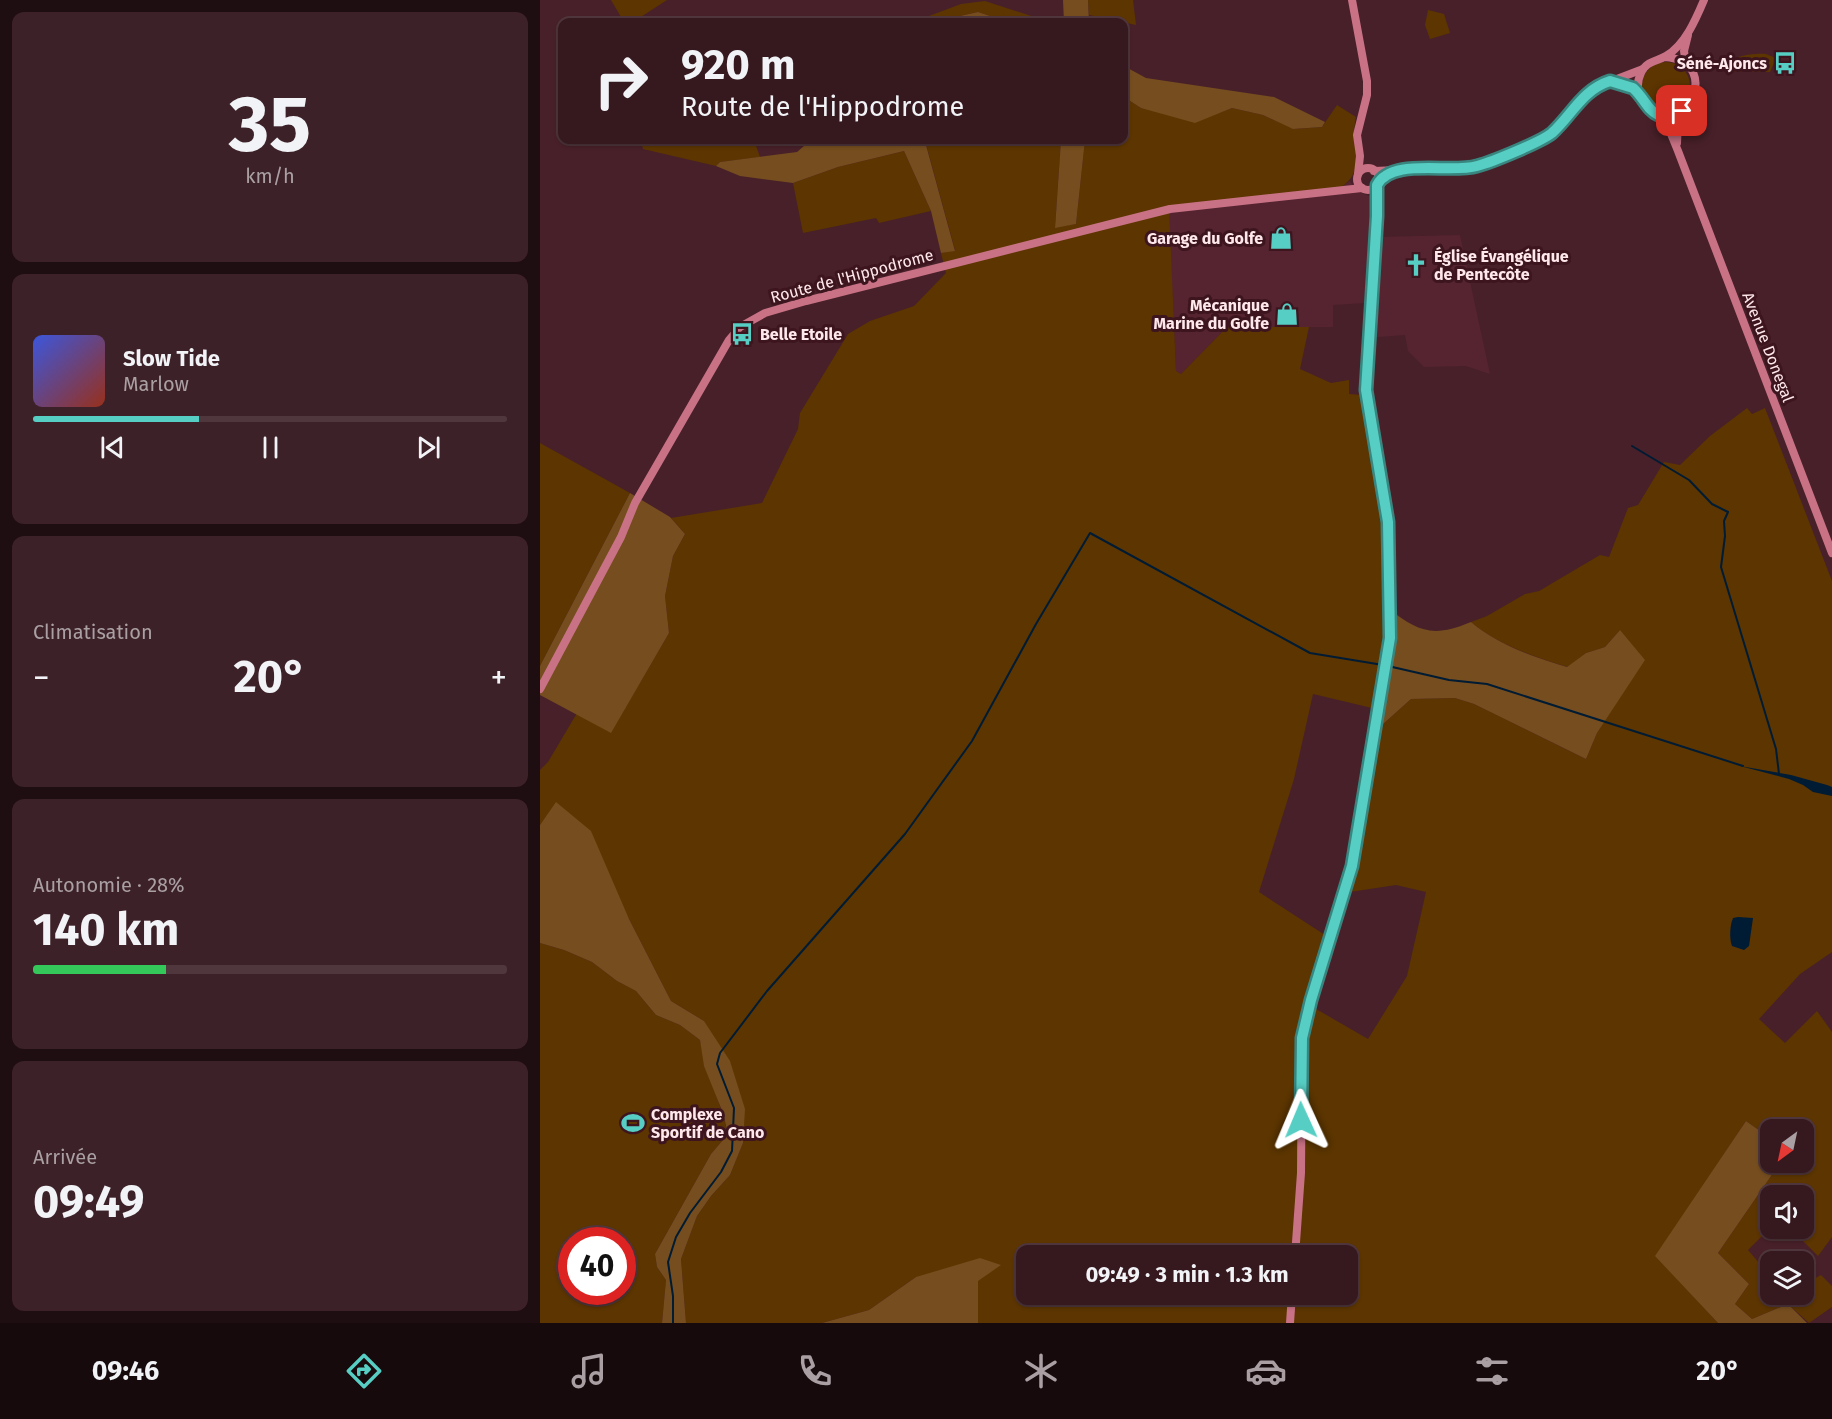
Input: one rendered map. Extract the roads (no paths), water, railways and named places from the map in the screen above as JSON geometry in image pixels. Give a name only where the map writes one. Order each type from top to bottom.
[{"type":"main road","points":[[1352,0],[1368,81],[1367,95],[1357,135],[1360,156],[1358,176],[1377,210]]},
{"type":"main road","points":[[1610,81],[1628,85],[1638,93],[1645,105],[1655,112],[1669,115],[1682,111],[1692,100],[1695,89],[1694,76],[1686,64],[1684,51],[1690,30],[1704,0]]},
{"type":"main road","points":[[1665,57],[1690,30]]},
{"type":"main road","points":[[1345,188],[1358,176],[1371,170],[1392,172],[1472,167],[1503,157],[1550,134],[1586,94],[1610,81],[1643,69],[1652,61],[1665,57],[1686,64]]},
{"type":"main road","points":[[1638,93],[1637,85],[1643,69]]},
{"type":"main road","name":"Avenue Donegal","points":[[1678,151],[1677,122],[1682,111]]},
{"type":"main road","name":"Avenue Donegal","points":[[1655,112],[1669,129],[1678,151],[1832,553]]},
{"type":"main road","points":[[1296,1245],[1301,1173],[1302,1038],[1311,1000],[1352,866],[1390,638],[1388,522],[1366,390],[1377,183],[1371,170],[1360,156]]},
{"type":"main road","points":[[1364,189],[1373,189],[1377,183],[1392,172]]},
{"type":"main road","name":"Route de l'Hippodrome","points":[[540,689],[621,537],[635,503],[655,472],[714,363],[740,327],[765,313],[806,301],[1170,208],[1345,188],[1364,189]]},
{"type":"main road","points":[[1290,1323],[1291,1305]]},
{"type":"water","points":[[1740,766],[1791,775],[1827,785],[1832,787],[1832,796],[1813,792],[1789,779]]},
{"type":"water","points":[[1733,918],[1753,918],[1749,946],[1744,950],[1732,946],[1731,943],[1732,921]]},
{"type":"waterway","points":[[1632,446],[1689,480],[1712,504],[1728,512],[1724,521],[1725,536],[1721,567],[1776,749],[1779,774]]},
{"type":"waterway","points":[[673,1323],[673,1296],[668,1262],[676,1237],[690,1213],[721,1172],[732,1151],[734,1108],[717,1064],[720,1053],[767,991],[905,834],[972,741],[1036,624],[1090,533],[1310,653],[1383,665]]},
{"type":"waterway","points":[[1388,666],[1449,680],[1487,684],[1743,766]]},
{"type":"place","name":"Séné-Ajoncs","points":[[1785,63]]},
{"type":"place","name":"Garage du Golfe","points":[[1281,238]]},
{"type":"place","name":"Église Évangélique de Pentecôte","points":[[1416,265]]},
{"type":"place","name":"Mécanique Marine du Golfe","points":[[1287,314]]},
{"type":"place","name":"Belle Etoile","points":[[742,334]]},
{"type":"place","name":"Complexe Sportif de Cano","points":[[633,1123]]}]
